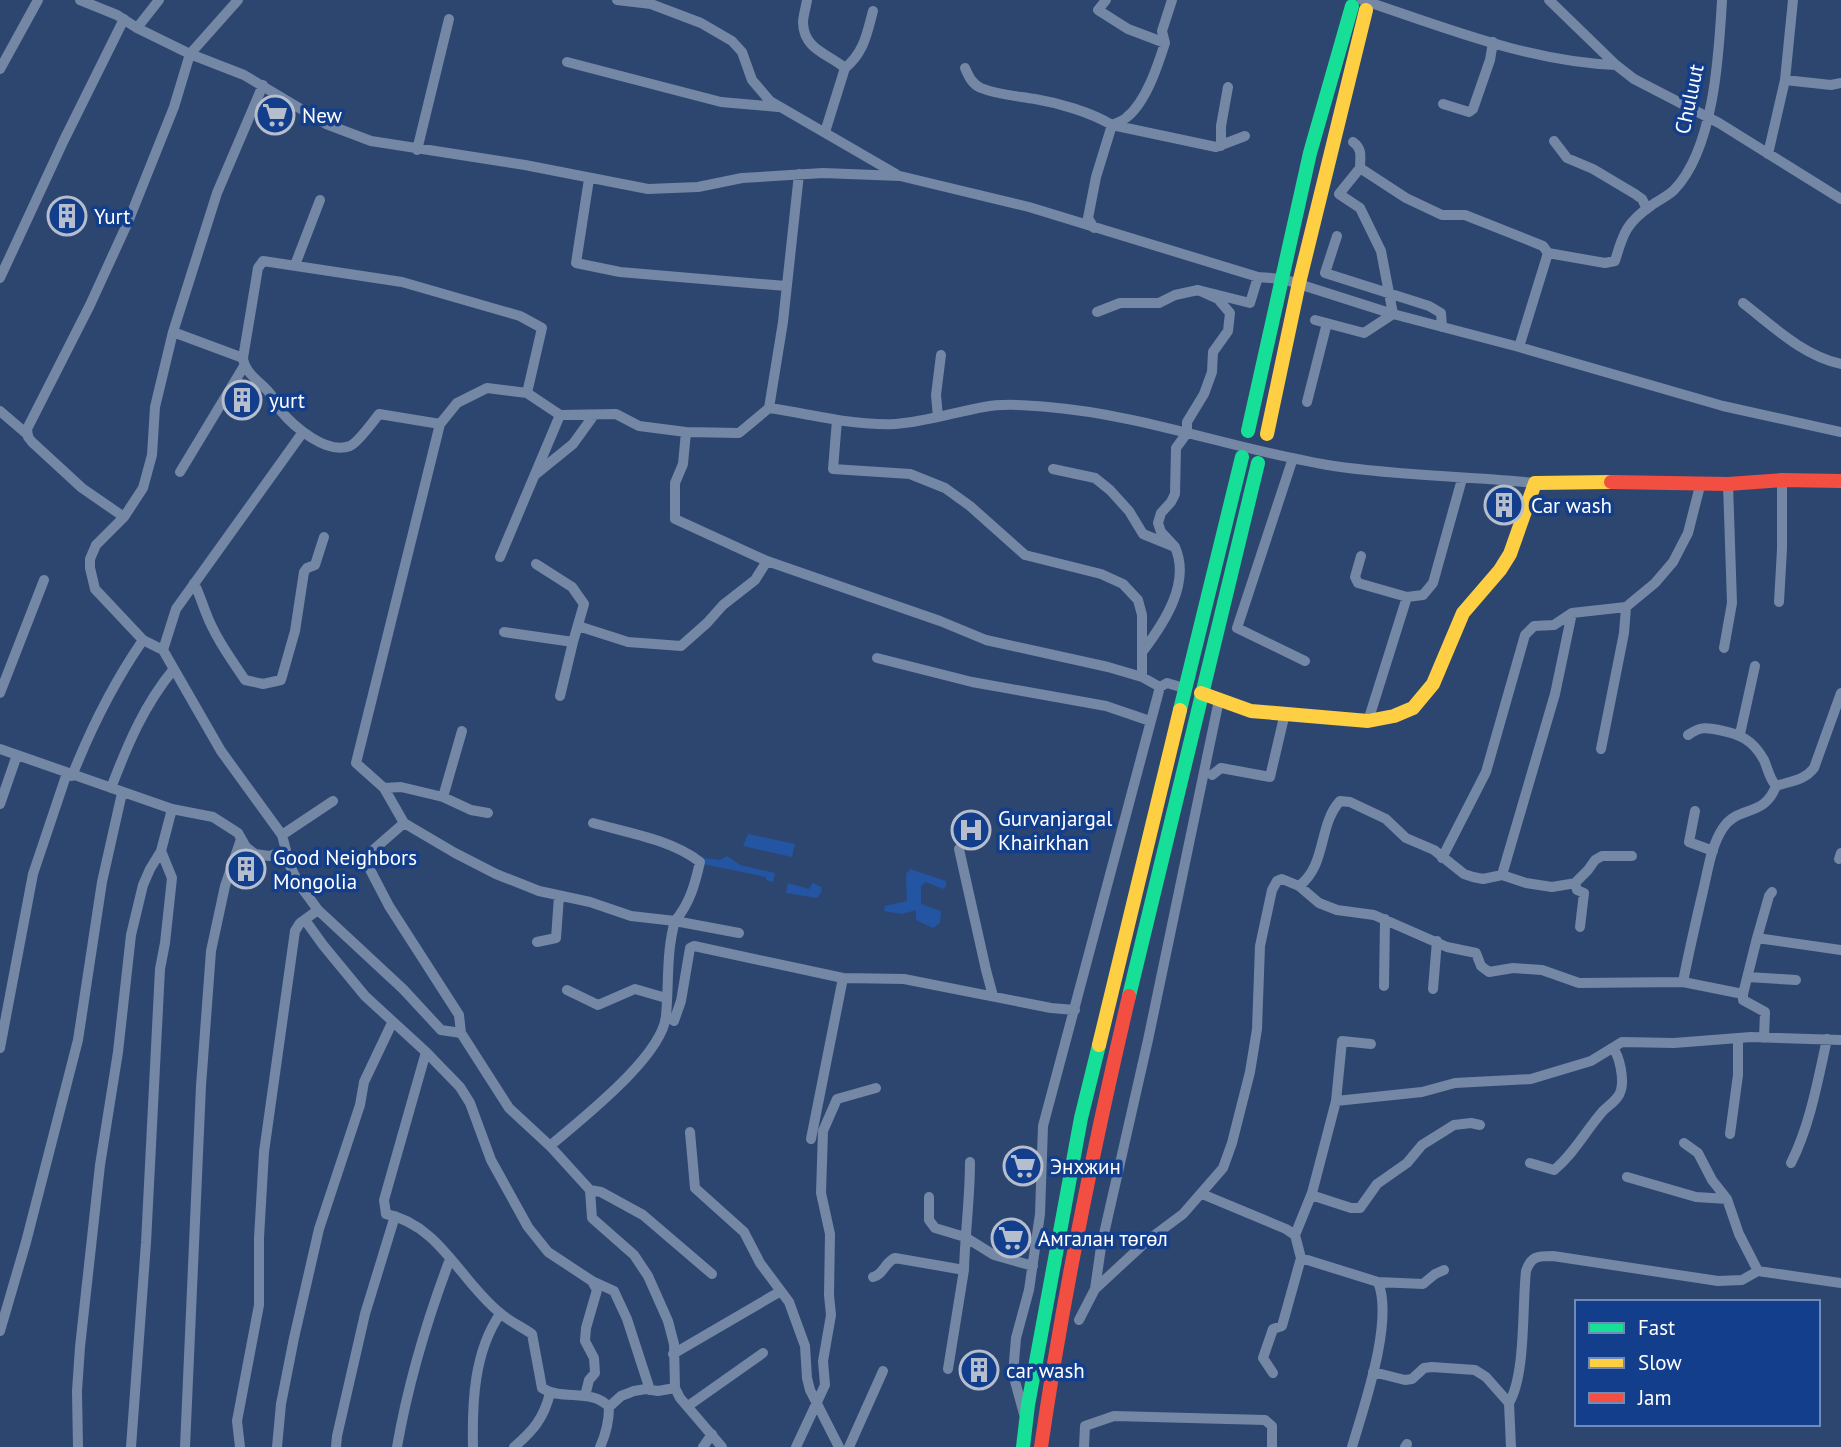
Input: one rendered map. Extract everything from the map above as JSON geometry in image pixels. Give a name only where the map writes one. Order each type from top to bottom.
[{"type":"main road","points":[[1248,431],[1310,153],[1360,5]]},
{"type":"main road","points":[[1267,434],[1360,5]]},
{"type":"main road","points":[[1023,1447],[1081,1118],[1242,457]]},
{"type":"main road","points":[[1041,1447],[1053,1365],[1099,1125],[1258,463]]},
{"type":"main road","points":[[1201,694],[1251,711],[1368,721],[1401,714],[1418,704],[1430,688],[1465,610],[1509,555],[1535,483],[1728,484],[1782,480],[1841,481]]},
{"type":"street","points":[[0,69],[38,0]]},
{"type":"street","points":[[80,0],[124,19],[190,54],[244,75],[326,124],[371,141],[525,165],[648,189],[673,190],[742,178],[799,174],[841,172],[900,176],[1029,207],[1258,277],[1299,283],[1393,314],[1519,346],[1723,406],[1841,432]]},
{"type":"street","points":[[137,28],[159,0]]},
{"type":"street","points":[[28,435],[27,429],[90,305],[128,222],[174,107],[190,54],[238,0]]},
{"type":"street","points":[[617,0],[649,2],[701,23],[732,41],[742,52],[752,80],[759,90],[779,107],[900,176]]},
{"type":"street","points":[[807,0],[803,23],[806,35],[818,52],[834,59],[845,68]]},
{"type":"street","points":[[1105,0],[1098,10],[1128,29],[1165,43]]},
{"type":"street","points":[[1095,229],[1087,218],[1112,125],[1128,117],[1155,76],[1165,43],[1162,31],[1172,0]]},
{"type":"street","points":[[1549,0],[1634,79],[1708,118],[1841,199]]},
{"type":"street","name":"Chuluut","points":[[1548,253],[1605,263],[1615,261],[1630,222],[1674,191],[1685,175],[1708,118],[1720,38],[1722,0]]},
{"type":"street","points":[[1768,154],[1785,80],[1793,0]]},
{"type":"street","points":[[1360,5],[1557,60],[1616,65]]},
{"type":"street","points":[[825,132],[845,68],[857,58],[866,40],[873,10]]},
{"type":"street","points":[[0,278],[124,19]]},
{"type":"street","points":[[418,150],[449,19]]},
{"type":"street","points":[[1443,104],[1469,112],[1473,109],[1490,61],[1493,42]]},
{"type":"street","points":[[567,62],[721,102],[779,107]]},
{"type":"street","points":[[965,68],[970,80],[980,88],[1037,99],[1101,118],[1112,125],[1216,147],[1245,136]]},
{"type":"street","points":[[1785,80],[1831,85],[1841,83]]},
{"type":"street","points":[[263,85],[217,193],[173,332],[155,407],[152,455],[143,488],[124,517],[96,545],[90,559],[91,577],[95,589],[143,640],[163,650],[221,751],[282,835],[285,851],[299,884],[318,910],[403,989],[441,1030],[461,1033]]},
{"type":"street","points":[[1221,146],[1228,87]]},
{"type":"street","points":[[1554,141],[1567,158],[1593,169],[1635,194],[1642,199],[1647,209]]},
{"type":"street","points":[[1353,142],[1361,151],[1360,169],[1339,194],[1360,208],[1381,251],[1393,314]]},
{"type":"street","points":[[1360,169],[1406,198],[1442,215],[1465,215],[1543,246],[1548,253],[1519,346]]},
{"type":"street","points":[[739,933],[631,916],[601,904],[559,897],[496,874],[404,822],[384,788],[356,763],[440,424],[457,403],[487,388],[527,393],[560,415],[616,414],[639,426],[686,432],[739,433],[769,408],[783,322],[799,174]]},
{"type":"street","points":[[589,179],[576,263],[620,272],[786,286]]},
{"type":"street","points":[[295,265],[320,200]]},
{"type":"street","points":[[1336,236],[1325,273],[1429,306],[1441,313],[1442,327]]},
{"type":"street","points":[[180,472],[244,362],[259,265],[263,261],[402,282],[520,316],[542,328],[527,393]]},
{"type":"street","points":[[1097,312],[1120,303],[1158,303],[1175,295],[1198,290],[1250,303],[1258,277]]},
{"type":"street","points":[[1142,651],[1157,632],[1175,598],[1181,561],[1175,547],[1161,532],[1158,523],[1161,513],[1175,494],[1176,448],[1187,433],[1187,422],[1204,394],[1212,372],[1213,352],[1228,331],[1230,313],[1219,299],[1198,290]]},
{"type":"street","points":[[1743,303],[1806,351],[1841,364]]},
{"type":"street","points":[[1315,320],[1364,333],[1393,314]]},
{"type":"street","points":[[1307,402],[1328,323]]},
{"type":"street","points":[[173,332],[244,362],[272,396],[279,409],[303,432],[320,443],[337,448],[352,446],[379,414],[440,424]]},
{"type":"street","points":[[938,417],[936,395],[941,355]]},
{"type":"street","points":[[769,408],[809,413],[836,420],[888,424],[987,406],[1046,407],[1090,412],[1334,466],[1462,479],[1535,483]]},
{"type":"street","points":[[0,411],[82,488],[124,517]]},
{"type":"street","points":[[500,558],[560,415]]},
{"type":"street","points":[[535,474],[573,444],[594,415]]},
{"type":"street","points":[[836,420],[833,470],[910,474],[922,478],[945,488],[970,506],[1025,555],[1101,574],[1123,584],[1138,600],[1142,615],[1142,677]]},
{"type":"street","points":[[163,650],[176,609],[303,432]]},
{"type":"street","points":[[686,432],[683,464],[675,482],[675,519],[693,529],[767,561],[940,621],[986,640],[1072,657],[1142,677],[1160,687]]},
{"type":"street","points":[[1293,458],[1237,628],[1305,661]]},
{"type":"street","points":[[1053,468],[1095,478],[1129,511],[1143,534],[1175,547]]},
{"type":"street","points":[[1361,555],[1356,577],[1358,583],[1407,597],[1423,595],[1433,583],[1462,479]]},
{"type":"street","points":[[1779,602],[1782,480]]},
{"type":"street","points":[[1442,858],[1486,772],[1525,635],[1534,626],[1554,625],[1572,613],[1626,607],[1655,583],[1673,562],[1694,517],[1701,482]]},
{"type":"street","points":[[1724,648],[1732,603],[1728,484]]},
{"type":"street","points":[[194,583],[203,601],[205,613],[245,680],[263,684],[281,680],[295,631],[304,572],[315,565],[324,537]]},
{"type":"street","points":[[578,626],[628,642],[681,646],[723,605],[755,580],[767,561]]},
{"type":"street","points":[[536,564],[572,587],[584,604],[560,696]]},
{"type":"street","points":[[0,693],[44,580]]},
{"type":"street","points":[[1368,721],[1407,597]]},
{"type":"street","points":[[1601,749],[1624,633],[1626,607]]},
{"type":"street","points":[[1502,875],[1555,694],[1572,613]]},
{"type":"street","points":[[504,632],[573,642]]},
{"type":"street","points":[[0,1048],[33,874],[69,774],[123,669],[143,640]]},
{"type":"street","points":[[877,658],[972,682],[1097,704],[1150,721]]},
{"type":"street","points":[[1740,734],[1755,666]]},
{"type":"street","points":[[111,788],[148,706],[173,670]]},
{"type":"street","points":[[1027,1421],[1013,1374],[1016,1338],[1033,1266],[1040,1214],[1043,1126],[1160,687],[1167,683],[1184,688]]},
{"type":"street","points":[[1776,786],[1801,779],[1814,768],[1841,693]]},
{"type":"street","points":[[1079,1320],[1095,1289],[1101,1247],[1148,1040],[1219,700]]},
{"type":"street","points":[[1212,775],[1221,768],[1270,777],[1285,713]]},
{"type":"street","points":[[1688,735],[1704,726],[1740,734],[1758,751],[1765,762],[1770,779],[1776,786]]},
{"type":"street","points":[[443,797],[462,732]]},
{"type":"street","points":[[0,749],[172,809],[213,817],[238,833],[246,848],[262,856],[285,851]]},
{"type":"street","points":[[0,804],[17,755]]},
{"type":"street","points":[[1683,982],[1713,851],[1721,831],[1731,818],[1771,799],[1776,786]]},
{"type":"street","points":[[384,788],[401,787],[443,797],[471,810],[488,813]]},
{"type":"street","points":[[0,1331],[79,1040],[102,881],[122,793]]},
{"type":"street","points":[[282,835],[333,801]]},
{"type":"street","points":[[1299,886],[1308,879],[1314,869],[1332,810],[1340,801],[1350,802],[1386,819],[1406,838],[1434,850],[1464,874],[1483,879],[1502,875],[1526,883],[1552,887],[1574,883],[1602,856],[1632,856]]},
{"type":"street","points":[[78,1447],[77,1391],[80,1348],[100,1165],[118,1052],[131,935],[143,885],[161,851],[172,809]]},
{"type":"street","points":[[1695,811],[1689,842],[1713,851]]},
{"type":"street","points":[[404,822],[364,858],[396,918],[459,1015],[461,1033],[509,1108],[550,1146],[590,1190],[601,1192],[643,1215],[712,1274]]},
{"type":"street","points":[[550,1146],[599,1104],[657,1040],[666,1019],[670,937],[675,921],[685,910],[689,900],[699,862],[692,856],[642,835],[593,823]]},
{"type":"street","points":[[185,1447],[201,1086],[211,951],[225,887],[241,839]]},
{"type":"street","points":[[959,849],[993,996]]},
{"type":"street","points":[[131,1447],[146,1242],[160,970],[172,878],[161,851]]},
{"type":"street","points":[[1095,1289],[1148,1240],[1183,1214],[1223,1168],[1250,1072],[1257,1029],[1260,946],[1272,890],[1277,881],[1282,879],[1299,886],[1319,903],[1337,910],[1385,919],[1447,947],[1476,953],[1481,966],[1489,972],[1513,968],[1542,970],[1580,983],[1683,982],[1743,994]]},
{"type":"street","points":[[1574,883],[1577,890],[1584,893],[1580,927]]},
{"type":"street","points":[[1764,1038],[1765,1012],[1743,1000],[1743,994],[1772,892]]},
{"type":"street","points":[[537,942],[556,938],[559,897]]},
{"type":"street","points":[[240,1447],[237,1421],[259,1305],[259,1238],[264,1152],[295,931],[318,910]]},
{"type":"street","points":[[1384,986],[1385,919]]},
{"type":"street","points":[[305,920],[365,996],[460,1087],[470,1103],[491,1160],[528,1227],[548,1252],[592,1281],[614,1291],[627,1319],[650,1390]]},
{"type":"street","points":[[1757,938],[1841,950]]},
{"type":"street","points":[[1433,989],[1437,941]]},
{"type":"street","points":[[674,1021],[681,1001],[690,948],[694,946],[843,978],[904,979],[1051,1008],[1075,1010]]},
{"type":"street","points":[[1748,977],[1796,979]]},
{"type":"street","points":[[811,1139],[843,978]]},
{"type":"street","points":[[567,990],[597,1005],[635,989],[666,998]]},
{"type":"street","points":[[277,1447],[281,1404],[293,1338],[319,1229],[360,1105],[364,1082],[392,1023]]},
{"type":"street","points":[[1730,1134],[1738,1074],[1738,1038]]},
{"type":"street","points":[[1336,1101],[1410,1094],[1455,1083],[1531,1079],[1591,1061],[1622,1042],[1674,1043],[1738,1038],[1841,1040]]},
{"type":"street","points":[[1791,1163],[1798,1150],[1816,1091],[1827,1040]]},
{"type":"street","points":[[1273,1373],[1263,1358],[1273,1329],[1282,1326],[1301,1258],[1295,1235],[1311,1195],[1336,1101],[1342,1041],[1371,1044]]},
{"type":"street","points":[[1530,1163],[1554,1170],[1564,1162],[1588,1128],[1618,1097],[1622,1083],[1614,1048]]},
{"type":"street","points":[[426,1052],[384,1200],[386,1214],[414,1224],[436,1240],[500,1314],[532,1334],[542,1388],[550,1393],[600,1400],[609,1407]]},
{"type":"street","points":[[796,1447],[825,1385],[823,1361],[831,1315],[830,1234],[821,1193],[823,1131],[837,1099],[876,1088]]},
{"type":"street","points":[[1311,1195],[1351,1208],[1360,1208],[1377,1184],[1407,1163],[1422,1145],[1454,1125],[1480,1125]]},
{"type":"street","points":[[690,1132],[695,1188],[744,1232],[760,1263],[789,1303],[805,1346],[807,1378],[816,1405],[839,1447]]},
{"type":"street","points":[[1684,1143],[1698,1153],[1712,1180],[1727,1199],[1758,1271]]},
{"type":"street","points":[[948,1369],[964,1270],[970,1204],[970,1162]]},
{"type":"street","points":[[1627,1177],[1696,1197],[1727,1199]]},
{"type":"street","points":[[590,1190],[592,1218],[634,1255],[648,1276],[668,1321],[674,1344],[674,1388],[722,1447]]},
{"type":"street","points":[[1202,1194],[1295,1235]]},
{"type":"street","points":[[929,1197],[929,1220],[932,1225],[965,1237],[994,1255],[1033,1266]]},
{"type":"street","points":[[336,1447],[365,1314],[395,1216]]},
{"type":"street","points":[[1511,1447],[1509,1403],[1516,1391],[1526,1271],[1529,1261],[1537,1256],[1553,1256],[1718,1281],[1742,1280],[1758,1271],[1841,1283]]},
{"type":"street","points":[[873,1278],[895,1258],[964,1270]]},
{"type":"street","points":[[1301,1258],[1378,1282],[1423,1284],[1444,1270]]},
{"type":"street","points":[[397,1447],[403,1413],[437,1294],[450,1259]]},
{"type":"street","points":[[585,1396],[589,1380],[595,1373],[594,1357],[585,1341],[597,1290],[592,1281]]},
{"type":"street","points":[[1352,1447],[1379,1345],[1383,1293],[1378,1282]]},
{"type":"street","points":[[673,1354],[781,1291]]},
{"type":"street","points":[[472,1447],[473,1399],[488,1331],[500,1314]]},
{"type":"street","points":[[688,1406],[763,1353]]},
{"type":"street","points":[[1373,1373],[1405,1380],[1412,1379],[1423,1368],[1475,1370],[1486,1377],[1509,1403]]},
{"type":"street","points":[[849,1447],[883,1371]]},
{"type":"street","points":[[600,1447],[607,1432],[609,1407],[621,1396],[634,1391],[674,1388]]},
{"type":"street","points":[[514,1447],[537,1426],[545,1412],[550,1393]]},
{"type":"street","points":[[1084,1447],[1085,1426],[1114,1416],[1265,1420],[1272,1426],[1272,1447]]},
{"type":"street","points":[[703,1447],[712,1434]]},
{"type":"shaded area","points":[[748,834],[795,844],[792,857],[743,846]]},
{"type":"shaded area","points":[[727,856],[740,865],[775,873],[773,882],[766,880],[766,877],[703,864],[703,858],[720,860]]},
{"type":"shaded area","points":[[910,869],[946,881],[943,889],[926,882],[921,886],[921,904],[941,911],[940,923],[933,928],[916,920],[916,910],[902,914],[884,911],[885,906],[907,901],[906,874]]},
{"type":"shaded area","points":[[788,883],[809,889],[813,883],[821,887],[822,891],[817,898],[786,893]]},
{"type":"traffic: fast","points":[[1248,431],[1310,153],[1352,6]]},
{"type":"traffic: fast","points":[[1180,710],[1242,457]]},
{"type":"traffic: fast","points":[[1129,996],[1258,463]]},
{"type":"traffic: fast","points":[[1023,1447],[1028,1405],[1081,1118],[1099,1045]]},
{"type":"traffic: slow","points":[[1267,434],[1299,283],[1366,10]]},
{"type":"traffic: slow","points":[[1201,693],[1251,711],[1368,721],[1394,716],[1413,708],[1433,684],[1463,613],[1500,570],[1510,554],[1535,483],[1611,482]]},
{"type":"traffic: slow","points":[[1099,1045],[1180,710]]},
{"type":"traffic: jam","points":[[1611,482],[1728,484],[1782,480],[1841,481]]},
{"type":"traffic: jam","points":[[1041,1447],[1080,1220],[1129,996]]},
{"type":"place","name":"New","points":[[275,115]]},
{"type":"place","name":"Yurt","points":[[67,216]]},
{"type":"place","name":"yurt","points":[[242,400]]},
{"type":"place","name":"Car wash","points":[[1504,505]]},
{"type":"place","name":"Gurvanjargal Khairkhan","points":[[971,830]]},
{"type":"place","name":"Good Neighbors Mongolia","points":[[246,869]]},
{"type":"place","name":"Энхжин","points":[[1023,1166]]},
{"type":"place","name":"Амгалан төгөл","points":[[1011,1238]]},
{"type":"place","name":"car wash","points":[[979,1370]]}]
